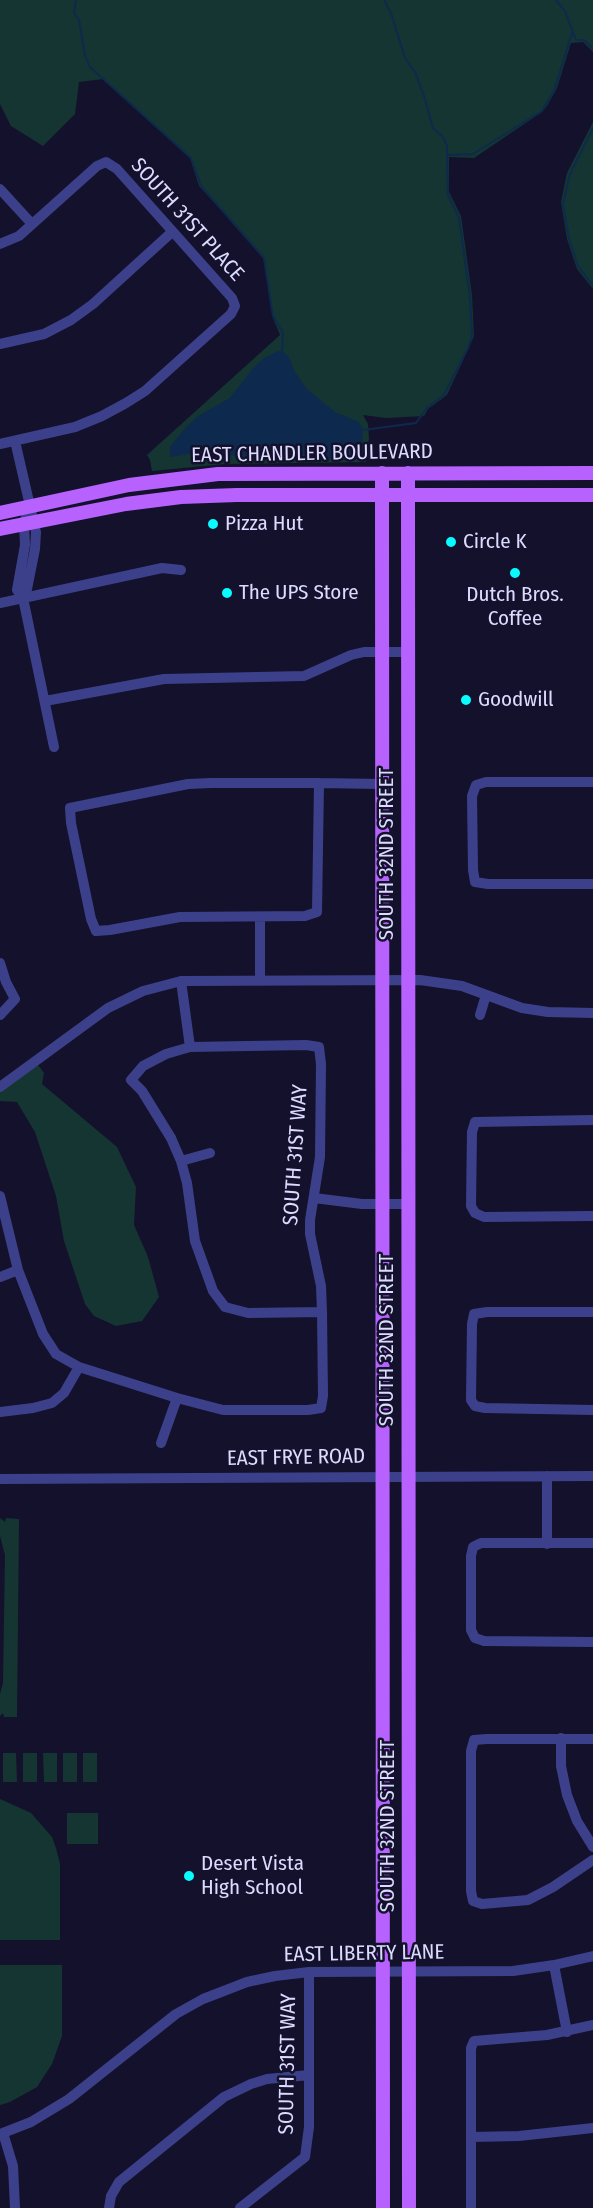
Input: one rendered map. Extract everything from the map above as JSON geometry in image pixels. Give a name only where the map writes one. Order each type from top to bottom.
[{"type":"main road","name":"EAST CHANDLER BOULEVARD","points":[[0,513],[120,487],[198,476],[240,473],[593,472]]},
{"type":"main road","name":"SOUTH 32ND STREET","points":[[382,473],[383,2208]]},
{"type":"main road","name":"SOUTH 32ND STREET","points":[[408,473],[409,2208]]},
{"type":"main road","name":"EAST CHANDLER BOULEVARD","points":[[0,529],[126,504],[181,497],[593,495]]},
{"type":"street","name":"SOUTH 31ST PLACE","points":[[15,441],[75,427],[126,403],[145,391],[231,314],[235,306],[232,298],[117,169],[106,162],[97,166],[32,224]]},
{"type":"street","points":[[0,189],[32,224],[12,240],[0,244]]},
{"type":"street","points":[[0,344],[44,334],[71,320],[93,304],[172,232]]},
{"type":"street","points":[[0,444],[15,441],[29,507],[29,523],[36,540],[17,590],[23,598],[54,747]]},
{"type":"street","points":[[0,603],[162,568],[181,570]]},
{"type":"street","points":[[45,701],[164,679],[304,676],[351,655],[408,652]]},
{"type":"street","points":[[593,782],[486,782],[476,785],[472,796],[475,882],[593,884]]},
{"type":"street","points":[[319,783],[317,912],[305,916],[180,917],[96,931],[91,919],[71,823],[70,808],[188,784],[319,783],[382,784]]},
{"type":"street","points":[[260,917],[260,980]]},
{"type":"street","points":[[0,963],[15,999],[0,1015]]},
{"type":"street","points":[[0,1088],[108,1008],[143,991],[181,981],[408,980],[441,982],[462,986],[486,996],[535,1010],[593,1013]]},
{"type":"street","points":[[181,981],[190,1047],[166,1054],[143,1066],[131,1080],[142,1091],[171,1138],[182,1161],[195,1241],[213,1291],[225,1307],[248,1313],[322,1312]]},
{"type":"street","points":[[480,1015],[486,996]]},
{"type":"street","name":"SOUTH 31ST WAY","points":[[177,1398],[224,1410],[242,1411],[321,1408],[323,1396],[321,1286],[310,1234],[310,1220],[320,1157],[321,1064],[319,1047],[306,1045],[190,1047]]},
{"type":"street","points":[[593,1120],[475,1122],[471,1143],[471,1206],[475,1213],[484,1217],[593,1216]]},
{"type":"street","points":[[182,1161],[210,1153]]},
{"type":"street","points":[[0,1196],[18,1270],[48,1344],[56,1354],[79,1366],[177,1398],[161,1443]]},
{"type":"street","points":[[314,1198],[362,1204],[408,1204]]},
{"type":"street","points":[[0,1276],[18,1270]]},
{"type":"street","points":[[593,1312],[474,1314],[471,1400],[475,1406],[485,1408],[593,1410]]},
{"type":"street","points":[[0,1412],[33,1408],[52,1402],[64,1393],[79,1366]]},
{"type":"street","points":[[548,1476],[548,1544]]},
{"type":"street","name":"EAST FRYE ROAD","points":[[0,1479],[593,1476]]},
{"type":"street","points":[[593,1543],[482,1543],[473,1547],[471,1556],[471,1630],[475,1638],[484,1641],[593,1642]]},
{"type":"street","points":[[593,1739],[487,1738],[474,1740],[471,1751],[471,1891],[473,1901],[482,1905],[528,1900],[553,1887],[593,1860]]},
{"type":"street","points":[[561,1738],[561,1767],[567,1795],[577,1821],[593,1847]]},
{"type":"street","name":"EAST LIBERTY LANE","points":[[2,2134],[31,2122],[69,2099],[156,2028],[202,1999],[247,1982],[309,1972],[513,1971],[593,1956]]},
{"type":"street","points":[[554,1965],[567,2032]]},
{"type":"street","name":"SOUTH 31ST WAY","points":[[240,2208],[304,2157],[309,2127],[309,1972]]},
{"type":"street","points":[[471,2208],[471,2048],[474,2041],[528,2038],[593,2025]]},
{"type":"street","points":[[109,2208],[111,2196],[119,2182],[224,2097],[267,2079],[309,2075]]},
{"type":"street","points":[[471,2137],[519,2136],[593,2128]]},
{"type":"street","points":[[2,2134],[13,2166],[15,2208]]},
{"type":"green space","points":[[0,0],[593,0],[593,52],[583,42],[571,43],[557,88],[547,106],[539,114],[474,158],[449,157],[449,192],[461,216],[472,295],[474,336],[447,395],[428,409],[424,416],[386,418],[363,415],[368,424],[369,438],[366,462],[225,464],[152,471],[147,455],[280,335],[273,318],[264,257],[199,186],[190,158],[103,79],[79,82],[75,114],[43,146],[11,126],[0,104]]},
{"type":"green space","points":[[593,122],[593,289],[577,269],[567,239],[561,202],[567,173]]},
{"type":"green space","points":[[36,1062],[44,1073],[42,1084],[117,1147],[136,1187],[134,1225],[148,1257],[159,1297],[142,1321],[116,1326],[94,1316],[85,1304],[64,1241],[56,1196],[35,1132],[17,1102],[0,1101],[0,1087]]},
{"type":"green space","points":[[0,1518],[5,1522],[6,1518],[19,1519],[17,1717],[4,1717],[3,1713],[0,1716],[0,1694],[3,1683],[5,1555],[0,1536]]},
{"type":"green space","points":[[3,1753],[16,1753],[17,1782],[3,1782]]},
{"type":"green space","points":[[23,1753],[37,1753],[37,1782],[23,1782]]},
{"type":"green space","points":[[43,1753],[57,1753],[57,1782],[44,1782]]},
{"type":"green space","points":[[63,1753],[77,1753],[77,1782],[63,1782]]},
{"type":"green space","points":[[83,1753],[97,1753],[97,1782],[83,1782]]},
{"type":"green space","points":[[0,1799],[31,1813],[52,1837],[60,1864],[60,1940],[0,1940]]},
{"type":"green space","points":[[67,1813],[98,1813],[98,1844],[67,1844]]},
{"type":"green space","points":[[0,1965],[62,1965],[62,2036],[52,2064],[37,2087],[0,2105]]},
{"type":"water","points":[[282,351],[289,357],[295,372],[307,389],[335,412],[359,422],[363,430],[361,456],[326,459],[277,450],[241,456],[203,452],[170,457],[170,447],[184,429],[198,416],[230,398],[252,369],[264,358]]},
{"type":"waterway","points":[[76,0],[74,13],[79,20],[85,56],[90,67],[191,158],[201,186],[264,258],[273,316],[283,333],[282,351]]},
{"type":"waterway","points":[[384,0],[391,13],[405,58],[415,72],[433,128],[443,137],[447,146],[447,155]]},
{"type":"waterway","points":[[556,0],[565,11],[576,40],[584,40],[593,49]]},
{"type":"waterway","points":[[363,430],[416,423],[427,408],[444,395],[472,336],[470,297],[459,218],[448,195],[447,155],[473,154],[542,111],[554,91],[572,33]]},
{"type":"waterway","points":[[593,128],[570,174],[563,204],[569,239],[578,266],[593,286]]},
{"type":"place","name":"Pizza Hut","points":[[213,524]]},
{"type":"place","name":"Circle K","points":[[451,542]]},
{"type":"place","name":"Dutch Bros. Coffee","points":[[515,573]]},
{"type":"place","name":"The UPS Store","points":[[227,593]]},
{"type":"place","name":"Goodwill","points":[[466,700]]},
{"type":"place","name":"Desert Vista High School","points":[[189,1876]]}]
